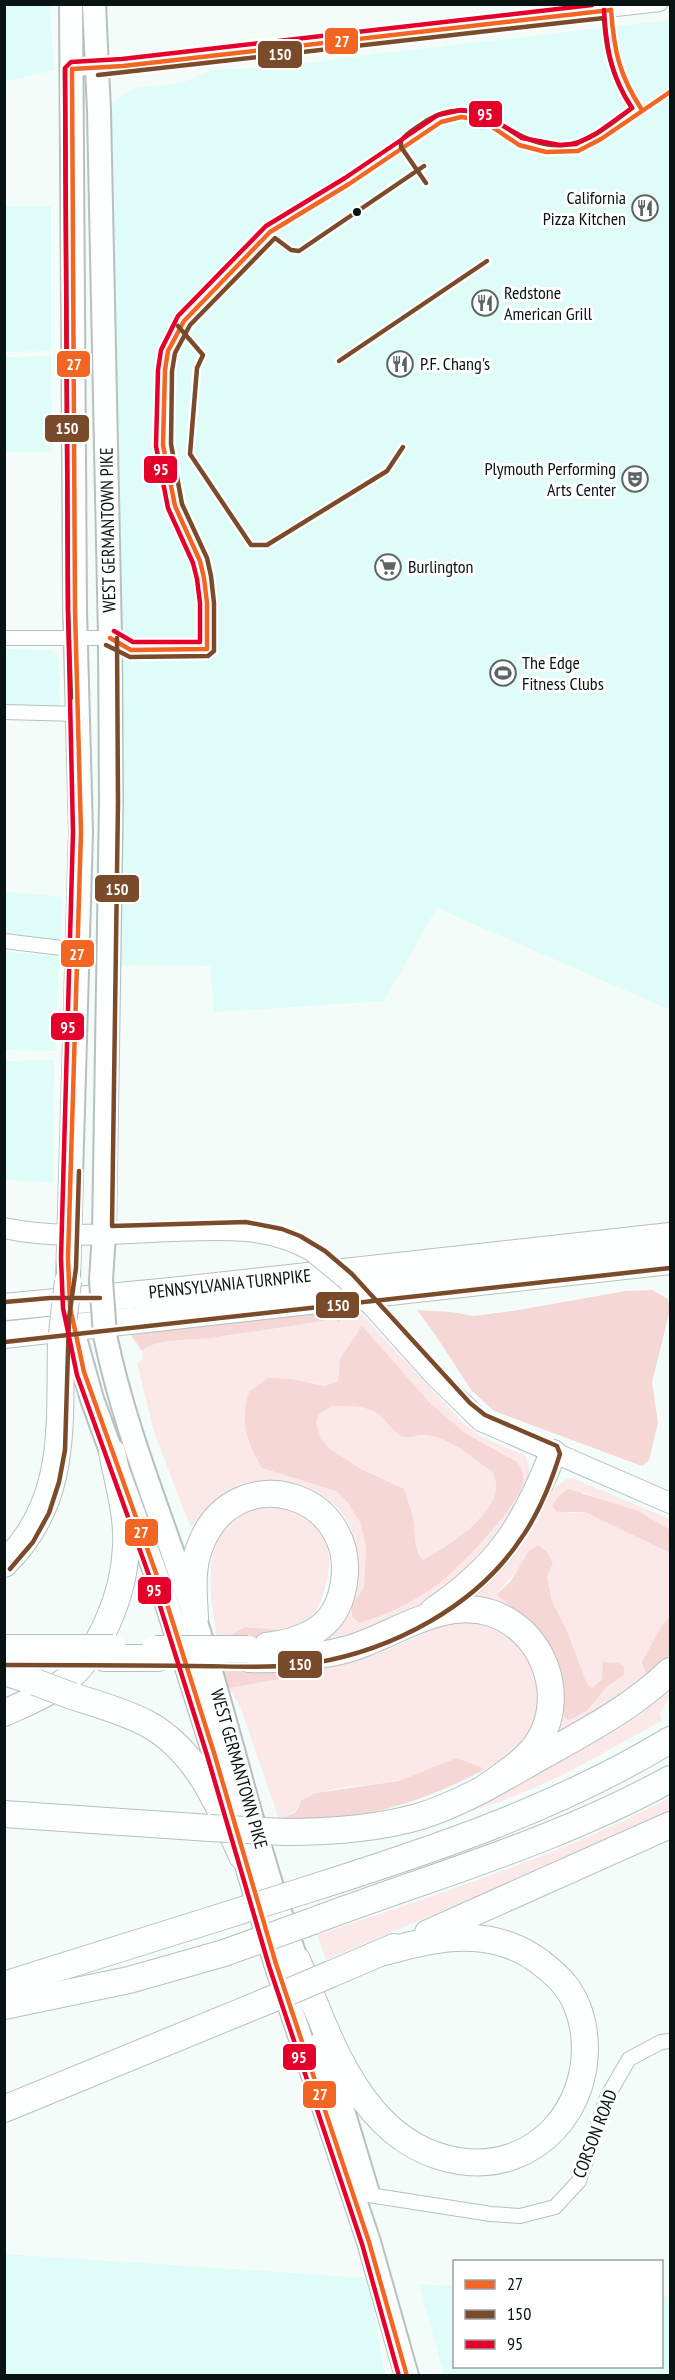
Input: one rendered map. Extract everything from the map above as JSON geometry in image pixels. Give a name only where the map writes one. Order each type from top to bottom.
[{"type":"highway","points":[[563,1248],[645,1225],[670,1222]]},
{"type":"highway","name":"PENNSYLVANIA TURNPIKE","points":[[4,1307],[670,1236]]},
{"type":"highway","name":"PENNSYLVANIA TURNPIKE","points":[[4,1335],[670,1261]]},
{"type":"highway","points":[[4,1564],[17,1551],[34,1527],[53,1484],[68,1340],[68,1281]]},
{"type":"highway","points":[[4,1295],[50,1291],[171,1291]]},
{"type":"highway","points":[[4,1713],[63,1683],[97,1644],[106,1626],[124,1567],[126,1546],[124,1517],[112,1452]]},
{"type":"highway","points":[[418,1621],[460,1591],[506,1547],[538,1492],[553,1453]]},
{"type":"highway","points":[[195,1618],[194,1591],[197,1558],[207,1532],[216,1519],[243,1500],[258,1495],[294,1497],[310,1504],[326,1517],[336,1531],[343,1549],[345,1575],[340,1601],[324,1625],[312,1634],[249,1654]]},
{"type":"highway","points":[[4,1657],[109,1653],[249,1654],[303,1657],[349,1649],[449,1610],[490,1612],[510,1621],[530,1638],[542,1658],[550,1692],[548,1719],[541,1738],[528,1755],[486,1787]]},
{"type":"highway","points":[[4,1647],[65,1653]]},
{"type":"highway","points":[[4,1814],[285,1832],[348,1830],[389,1823],[422,1815],[486,1787],[624,1708],[670,1671]]},
{"type":"highway","points":[[4,1672],[114,1709],[147,1724],[180,1750],[197,1768],[211,1789],[242,1856]]},
{"type":"highway","points":[[4,1985],[432,1850],[586,1787],[670,1740]]},
{"type":"highway","points":[[4,2006],[129,1980],[224,1953],[546,1837],[631,1800],[670,1779]]},
{"type":"highway","points":[[4,2109],[501,1902],[670,1825]]},
{"type":"highway","points":[[297,1960],[328,2035],[350,2079],[375,2114],[408,2142],[428,2153],[449,2159],[471,2163],[494,2162],[522,2152],[550,2134],[572,2106],[580,2088],[584,2068],[583,2028],[573,1998],[565,1984],[533,1956],[511,1946],[476,1938],[431,1940],[380,1953]]},
{"type":"main road","name":"WEST GERMANTOWN PIKE","points":[[68,1281],[81,832],[76,637],[70,4]]},
{"type":"main road","name":"WEST GERMANTOWN PIKE","points":[[94,4],[110,638],[111,802],[104,1234],[101,1280],[105,1335],[115,1384],[129,1431],[195,1618],[225,1716],[272,1887],[297,1960],[422,2376]]},
{"type":"main road","points":[[4,1228],[31,1232],[104,1234],[245,1229],[280,1236],[312,1251],[346,1279],[435,1376],[481,1421],[670,1503]]},
{"type":"main road","name":"WEST GERMANTOWN PIKE","points":[[68,1340],[92,1398],[167,1604],[214,1753],[242,1856],[276,1964],[369,2242],[406,2376]]},
{"type":"street","points":[[72,69],[97,68],[592,8],[660,4]]},
{"type":"street","points":[[4,638],[110,638]]},
{"type":"street","points":[[4,712],[78,714]]},
{"type":"street","points":[[4,941],[78,950]]},
{"type":"street","name":"CORSON ROAD","points":[[369,2195],[491,2214],[520,2216],[555,2207],[579,2181],[607,2097],[628,2059],[661,2042],[670,2041]]},
{"type":"shaded area","points":[[5,4],[50,5],[54,70],[5,82]]},
{"type":"shaded area","points":[[670,20],[670,1010],[437,908],[384,1001],[214,1012],[210,966],[109,965],[99,111],[135,88],[181,83],[211,70],[279,67]]},
{"type":"shaded area","points":[[4,206],[51,206],[51,351],[5,352]]},
{"type":"shaded area","points":[[51,356],[52,452],[5,452],[5,357]]},
{"type":"shaded area","points":[[5,649],[46,650],[53,651],[58,656],[60,706],[5,706]]},
{"type":"shaded area","points":[[5,891],[62,897],[61,941],[5,933]]},
{"type":"shaded area","points":[[5,951],[59,957],[55,1051],[5,1050]]},
{"type":"shaded area","points":[[54,1060],[53,1183],[5,1180],[5,1061]]},
{"type":"shaded area","points":[[652,1290],[668,1299],[670,1310],[652,1382],[658,1423],[649,1460],[642,1466],[494,1411],[472,1391],[417,1310],[474,1316],[625,1291]]},
{"type":"shaded area","points":[[350,1307],[358,1310],[463,1423],[482,1437],[524,1455],[529,1469],[526,1486],[502,1526],[444,1589],[411,1612],[384,1624],[314,1645],[343,1617],[355,1592],[358,1562],[354,1537],[347,1520],[323,1496],[307,1488],[273,1481],[239,1486],[224,1494],[190,1526],[154,1432],[137,1363],[143,1359],[142,1351],[157,1343],[210,1338],[335,1319]],"holes":[[[362,1327],[431,1404],[465,1433],[516,1460],[473,1552],[352,1605],[364,1587],[366,1546],[360,1522],[348,1503],[336,1491],[262,1468],[246,1437],[312,1382],[325,1386],[338,1381],[340,1359]]]},
{"type":"shaded area","points":[[350,1307],[339,1322],[335,1319],[210,1338],[157,1343],[142,1351],[128,1331]]},
{"type":"shaded area","points":[[362,1326],[431,1404],[465,1433],[516,1461],[523,1476],[519,1493],[499,1522],[471,1554],[444,1579],[407,1603],[359,1623],[352,1616],[352,1605],[364,1587],[366,1546],[360,1522],[348,1503],[336,1491],[262,1468],[248,1440],[245,1422],[249,1392],[267,1378],[292,1379],[325,1386],[338,1381],[340,1359]],"holes":[[[332,1406],[355,1406],[372,1410],[401,1436],[434,1437],[461,1449],[493,1472],[496,1486],[494,1497],[488,1508],[469,1529],[423,1560],[416,1546],[413,1518],[404,1489],[361,1469],[329,1448],[321,1439],[316,1422],[319,1414]]]},
{"type":"shaded area","points":[[332,1406],[355,1406],[372,1410],[401,1436],[434,1437],[470,1454],[494,1472],[496,1486],[488,1509],[469,1529],[424,1560],[416,1546],[413,1518],[404,1489],[361,1469],[329,1448],[321,1439],[316,1422],[319,1414]]},
{"type":"shaded area","points":[[572,1478],[670,1519],[670,1530],[583,1492],[569,1513],[585,1512],[670,1553],[670,1616],[661,1630],[647,1676],[641,1683],[619,1699],[557,1735],[554,1732],[556,1673],[472,1600],[524,1540],[552,1490],[566,1479]],"holes":[[[538,1545],[547,1552],[553,1563],[547,1577],[552,1602],[587,1684],[592,1688],[602,1679],[609,1661],[624,1667],[624,1675],[607,1687],[588,1711],[571,1720],[560,1672],[551,1647],[533,1624],[496,1595]]]},
{"type":"shaded area","points":[[568,1489],[638,1511],[670,1530],[670,1553],[585,1512],[557,1512],[552,1506]]},
{"type":"shaded area","points":[[262,1507],[290,1509],[311,1520],[319,1529],[328,1549],[329,1561],[323,1594],[314,1613],[291,1631],[245,1627],[218,1643],[210,1580],[215,1549],[221,1535],[236,1517]]},
{"type":"shaded area","points":[[538,1545],[547,1552],[553,1563],[547,1577],[552,1602],[566,1629],[587,1684],[592,1688],[602,1679],[603,1662],[618,1663],[624,1667],[624,1675],[607,1687],[587,1711],[570,1720],[564,1715],[556,1663],[545,1639],[529,1620],[496,1595],[510,1582],[529,1551]]},
{"type":"shaded area","points":[[670,1616],[670,1655],[647,1677],[642,1662],[662,1625]]},
{"type":"shaded area","points":[[463,1620],[480,1623],[509,1635],[527,1658],[536,1682],[537,1707],[535,1720],[519,1747],[485,1769],[457,1759],[401,1780],[326,1791],[313,1795],[302,1802],[295,1812],[279,1819],[241,1709],[229,1688],[280,1679],[278,1672],[361,1659]]},
{"type":"shaded area","points":[[245,1627],[291,1631],[259,1640],[218,1643]]},
{"type":"shaded area","points":[[220,1664],[278,1672],[280,1679],[229,1688]]},
{"type":"shaded area","points":[[670,1681],[670,1696],[660,1713],[662,1721],[561,1776],[510,1798],[447,1819]]},
{"type":"shaded area","points":[[457,1758],[485,1769],[411,1802],[385,1809],[333,1818],[279,1819],[295,1813],[302,1800],[316,1793],[399,1781]]},
{"type":"shaded area","points":[[670,1798],[670,1814],[326,1960],[317,1935],[541,1856],[628,1819]]},
{"type":"shaded area","points":[[4,2254],[368,2278],[385,2375],[5,2375]]},
{"type":"shaded area","points":[[419,2284],[453,2286],[453,2368],[663,2368],[663,2296],[670,2297],[670,2375],[444,2375]]},
{"type":"transit line","name":"95","points":[[399,2376],[362,2244],[269,1966],[207,1755],[160,1606],[77,1375],[63,1308],[61,1258],[73,832],[68,610],[65,68],[71,62],[122,59],[592,5]]},
{"type":"transit line","name":"95","points":[[114,631],[133,642],[200,642],[200,603],[197,579],[193,563],[168,508],[156,446],[158,370],[161,350],[178,316],[266,226],[345,178],[438,115],[461,110],[484,113],[522,138],[560,145],[576,144],[597,133],[632,108],[614,73],[606,37],[604,10]]},
{"type":"transit line","name":"27","points":[[611,10],[619,62],[628,85],[642,110]]},
{"type":"transit line","name":"27","points":[[72,69],[123,66],[611,10]]},
{"type":"transit line","name":"150","points":[[98,75],[604,18],[612,65],[632,108],[592,136],[564,145],[544,144],[527,138],[480,115],[464,111],[446,112],[426,121],[401,141],[401,147],[426,183]]},
{"type":"transit line","name":"150","points":[[65,69],[68,610],[71,698]]},
{"type":"transit line","name":"27","points":[[72,69],[75,610],[81,832],[68,1258],[70,1307],[84,1372],[167,1604],[214,1753],[276,1964],[369,2242],[407,2376]]},
{"type":"transit line","name":"27","points":[[110,638],[131,650],[207,649],[207,603],[204,578],[200,561],[175,506],[163,445],[165,370],[168,351],[184,321],[270,232],[349,184],[441,122],[461,117],[482,120],[519,145],[546,152],[578,151],[601,139],[670,92]]},
{"type":"transit line","name":"150","points":[[106,645],[130,657],[208,656],[214,651],[214,603],[211,576],[207,558],[182,504],[171,444],[172,371],[175,353],[190,325],[275,238],[291,250],[299,251],[424,166]]},
{"type":"transit line","name":"150","points":[[339,361],[487,261]]},
{"type":"transit line","name":"150","points":[[178,326],[203,355],[197,368],[190,454],[251,545],[267,545],[387,471],[403,447]]},
{"type":"transit line","name":"150","points":[[4,1665],[283,1666],[314,1663],[373,1648],[429,1622],[480,1586],[501,1564],[533,1520],[560,1454],[557,1446],[485,1415],[470,1403],[352,1274],[325,1251],[300,1236],[282,1229],[246,1222],[112,1226],[118,802],[117,638]]},
{"type":"transit line","name":"150","points":[[10,1569],[33,1542],[49,1513],[59,1482],[65,1450],[69,1318],[76,1268],[79,1171]]},
{"type":"transit line","name":"150","points":[[5,1342],[670,1268]]},
{"type":"transit line","name":"150","points":[[5,1302],[50,1298],[100,1298]]},
{"type":"place","name":"California Pizza Kitchen","points":[[645,208]]},
{"type":"place","name":"Redstone American Grill","points":[[485,303]]},
{"type":"place","name":"P.F. Chang's","points":[[400,364]]},
{"type":"place","name":"Plymouth Performing Arts Center","points":[[635,479]]},
{"type":"place","name":"Burlington","points":[[388,567]]},
{"type":"place","name":"The Edge Fitness Clubs","points":[[503,673]]}]
